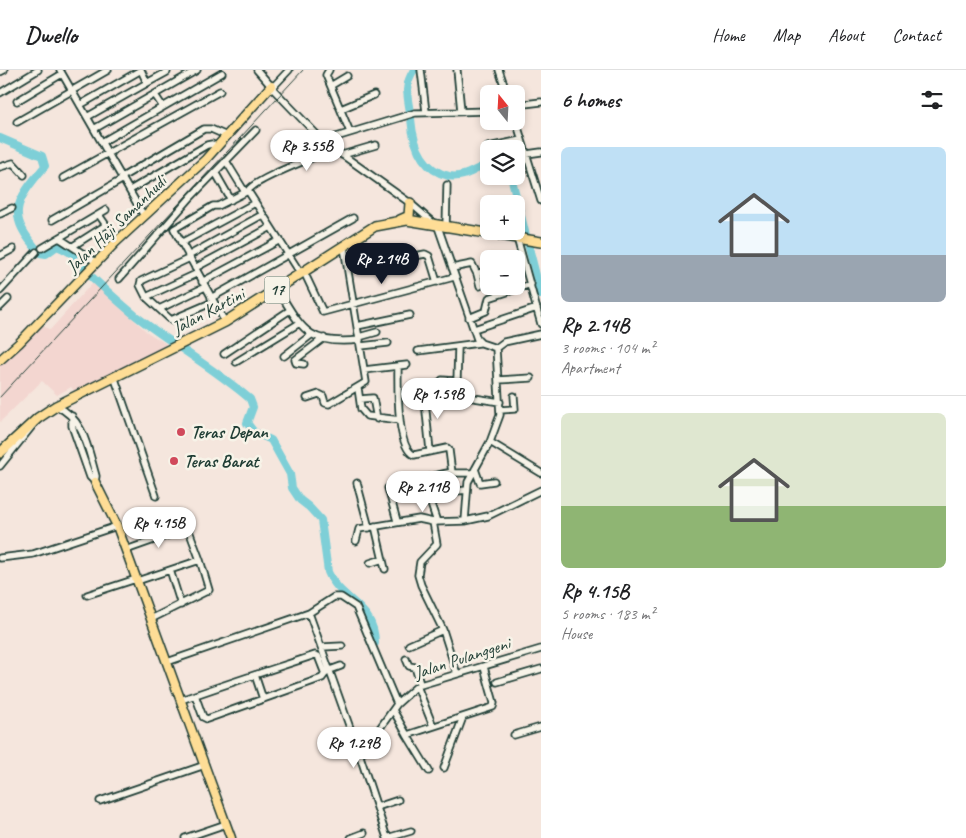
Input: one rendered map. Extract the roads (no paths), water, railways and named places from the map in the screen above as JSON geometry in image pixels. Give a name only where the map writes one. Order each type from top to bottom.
[{"type":"highway","points":[[397,221],[409,216],[410,203]]},
{"type":"highway","name":"Jalan Kartini","points":[[0,453],[38,418],[56,406],[225,322],[278,290],[372,228],[407,220],[442,227]]},
{"type":"highway","name":"17","points":[[442,227],[529,240]]},
{"type":"main road","name":"Jalan Haji Samanhudi","points":[[0,359],[19,343],[91,267],[227,136],[271,87]]},
{"type":"main road","points":[[95,482],[117,526],[231,838]]},
{"type":"street","points":[[0,72],[4,70]]},
{"type":"street","points":[[0,93],[38,70]]},
{"type":"street","points":[[17,122],[108,70]]},
{"type":"street","points":[[80,105],[141,70],[147,83]]},
{"type":"street","points":[[94,129],[197,70]]},
{"type":"street","points":[[257,70],[321,140],[442,227]]},
{"type":"street","points":[[271,87],[287,70]]},
{"type":"street","points":[[329,70],[326,74],[350,132]]},
{"type":"street","points":[[421,70],[426,112]]},
{"type":"street","points":[[457,70],[461,111]]},
{"type":"street","points":[[499,70],[504,85]]},
{"type":"street","points":[[18,101],[61,72],[144,216]]},
{"type":"street","points":[[86,117],[167,72]]},
{"type":"street","points":[[102,142],[222,73]]},
{"type":"street","points":[[332,85],[346,76]]},
{"type":"street","points":[[63,178],[220,91]]},
{"type":"street","points":[[155,95],[168,119]]},
{"type":"street","points":[[341,109],[374,95]]},
{"type":"street","points":[[525,104],[541,102]]},
{"type":"street","points":[[285,153],[321,140],[415,113],[480,111]]},
{"type":"street","points":[[52,220],[204,129],[211,128],[227,136]]},
{"type":"street","points":[[119,280],[215,172],[256,130]]},
{"type":"street","points":[[518,130],[521,140]]},
{"type":"street","points":[[130,190],[207,145],[212,144],[216,147]]},
{"type":"street","points":[[342,155],[376,145]]},
{"type":"street","points":[[174,229],[214,206],[231,200],[270,177],[333,149]]},
{"type":"street","points":[[525,149],[541,201]]},
{"type":"street","points":[[527,154],[541,152]]},
{"type":"street","points":[[226,161],[303,273],[322,311],[454,277]]},
{"type":"street","points":[[0,166],[13,162],[24,175]]},
{"type":"street","points":[[215,172],[231,200]]},
{"type":"street","points":[[447,185],[442,227],[454,277],[479,343]]},
{"type":"street","points":[[181,243],[255,203]]},
{"type":"street","points":[[0,214],[12,208]]},
{"type":"street","points":[[42,248],[106,210]]},
{"type":"street","points":[[73,246],[106,226],[99,214]]},
{"type":"street","points":[[262,215],[189,257],[140,282],[146,297],[173,320],[212,300],[353,218]]},
{"type":"street","points":[[170,222],[225,322]]},
{"type":"street","points":[[146,297],[196,271],[271,227]]},
{"type":"street","points":[[59,238],[73,246],[91,267]]},
{"type":"street","points":[[159,309],[280,240]]},
{"type":"street","points":[[529,240],[531,284],[541,324]]},
{"type":"street","points":[[307,398],[319,394],[323,396],[327,404],[366,382],[344,247]]},
{"type":"street","points":[[0,255],[12,249]]},
{"type":"street","points":[[0,291],[36,252]]},
{"type":"street","points":[[415,256],[425,254],[429,256],[437,282]]},
{"type":"street","points":[[452,268],[472,264],[480,286]]},
{"type":"street","points":[[476,274],[480,272]]},
{"type":"street","points":[[469,318],[486,311],[489,298],[531,284]]},
{"type":"street","points":[[278,290],[298,324],[311,335],[324,338],[388,343]]},
{"type":"street","points":[[0,307],[8,299]]},
{"type":"street","points":[[474,329],[537,308]]},
{"type":"street","points":[[224,354],[290,310]]},
{"type":"street","points":[[356,326],[410,315]]},
{"type":"street","points":[[236,362],[298,324]]},
{"type":"street","points":[[360,341],[377,332]]},
{"type":"street","points":[[496,348],[504,342],[541,334]]},
{"type":"street","points":[[284,356],[311,335]]},
{"type":"street","points":[[304,364],[296,363],[295,360],[324,338]]},
{"type":"street","points":[[423,351],[479,343],[496,348]]},
{"type":"street","points":[[458,347],[457,381],[458,392],[461,396],[500,402]]},
{"type":"street","points":[[465,521],[467,490],[473,471],[499,423],[500,402],[496,348]]},
{"type":"street","points":[[364,370],[408,365]]},
{"type":"street","points":[[398,366],[400,420],[406,448],[414,455],[449,449],[452,472]]},
{"type":"street","points":[[114,376],[156,496]]},
{"type":"street","points":[[498,380],[531,378]]},
{"type":"street","points":[[430,451],[424,392],[434,390],[439,384],[457,381]]},
{"type":"street","points":[[358,388],[364,413],[369,418],[400,420]]},
{"type":"street","points":[[74,396],[70,414],[72,426],[90,477],[95,482]]},
{"type":"street","points":[[500,410],[515,409],[514,396]]},
{"type":"street","points":[[360,399],[372,398],[377,419]]},
{"type":"street","points":[[56,406],[70,414],[79,424],[96,476],[95,482]]},
{"type":"street","points":[[0,466],[28,435],[38,418]]},
{"type":"street","points":[[72,426],[79,424]]},
{"type":"street","points":[[490,442],[541,473]]},
{"type":"street","points":[[396,483],[407,484],[425,476],[473,471]]},
{"type":"street","points":[[473,471],[480,483],[494,481]]},
{"type":"street","points":[[358,483],[385,569]]},
{"type":"street","points":[[388,488],[397,521]]},
{"type":"street","points":[[438,493],[467,490]]},
{"type":"street","points":[[356,541],[358,531],[397,521],[419,519],[435,522],[465,521],[488,516],[541,490]]},
{"type":"street","points":[[429,498],[435,522],[437,544],[420,562],[418,575],[421,586],[443,630],[457,674]]},
{"type":"street","points":[[0,558],[33,554],[117,526]]},
{"type":"street","points":[[126,550],[188,528],[200,560],[209,590],[151,619]]},
{"type":"street","points":[[370,563],[383,559]]},
{"type":"street","points":[[87,596],[200,560]]},
{"type":"street","points":[[170,570],[181,605]]},
{"type":"street","points":[[167,662],[309,613],[334,597],[342,597],[356,607],[394,708],[429,771]]},
{"type":"street","points":[[309,613],[387,838],[411,832]]},
{"type":"street","points":[[409,645],[443,630]]},
{"type":"street","points":[[322,647],[342,646]]},
{"type":"street","name":"Jalan Pulanggeni","points":[[360,756],[394,708],[419,685],[541,649]]},
{"type":"street","points":[[181,700],[195,695],[255,675],[315,654],[318,657],[324,677],[205,719],[195,695]]},
{"type":"street","points":[[406,659],[409,666],[415,667],[433,726]]},
{"type":"street","points":[[330,670],[342,666]]},
{"type":"street","points":[[409,734],[494,705],[484,666]]},
{"type":"street","points":[[497,682],[541,669]]},
{"type":"street","points":[[255,675],[263,699]]},
{"type":"street","points":[[444,768],[463,716]]},
{"type":"street","points":[[514,735],[541,727]]},
{"type":"street","points":[[100,801],[205,765]]},
{"type":"street","points":[[377,807],[398,800]]},
{"type":"street","points":[[185,838],[226,824]]},
{"type":"street","points":[[351,838],[364,833]]},
{"type":"waterway","points":[[414,70],[408,82],[408,100],[414,137],[425,162],[439,173],[455,177],[465,175],[480,168]]},
{"type":"waterway","points":[[0,138],[42,156],[45,166],[26,190],[18,209],[18,219],[22,229],[40,253],[46,254],[57,246],[71,253],[93,278],[136,316],[250,399],[253,407],[247,423],[254,432],[271,440],[290,474],[292,488],[300,500],[321,520],[328,572],[333,582],[363,611],[369,620],[375,643]]},
{"type":"waterway","points":[[513,185],[541,295]]},
{"type":"railway","points":[[0,397],[303,70]]},
{"type":"place","name":"Teras Depan","points":[[181,432]]},
{"type":"place","name":"Teras Barat","points":[[174,461]]}]
